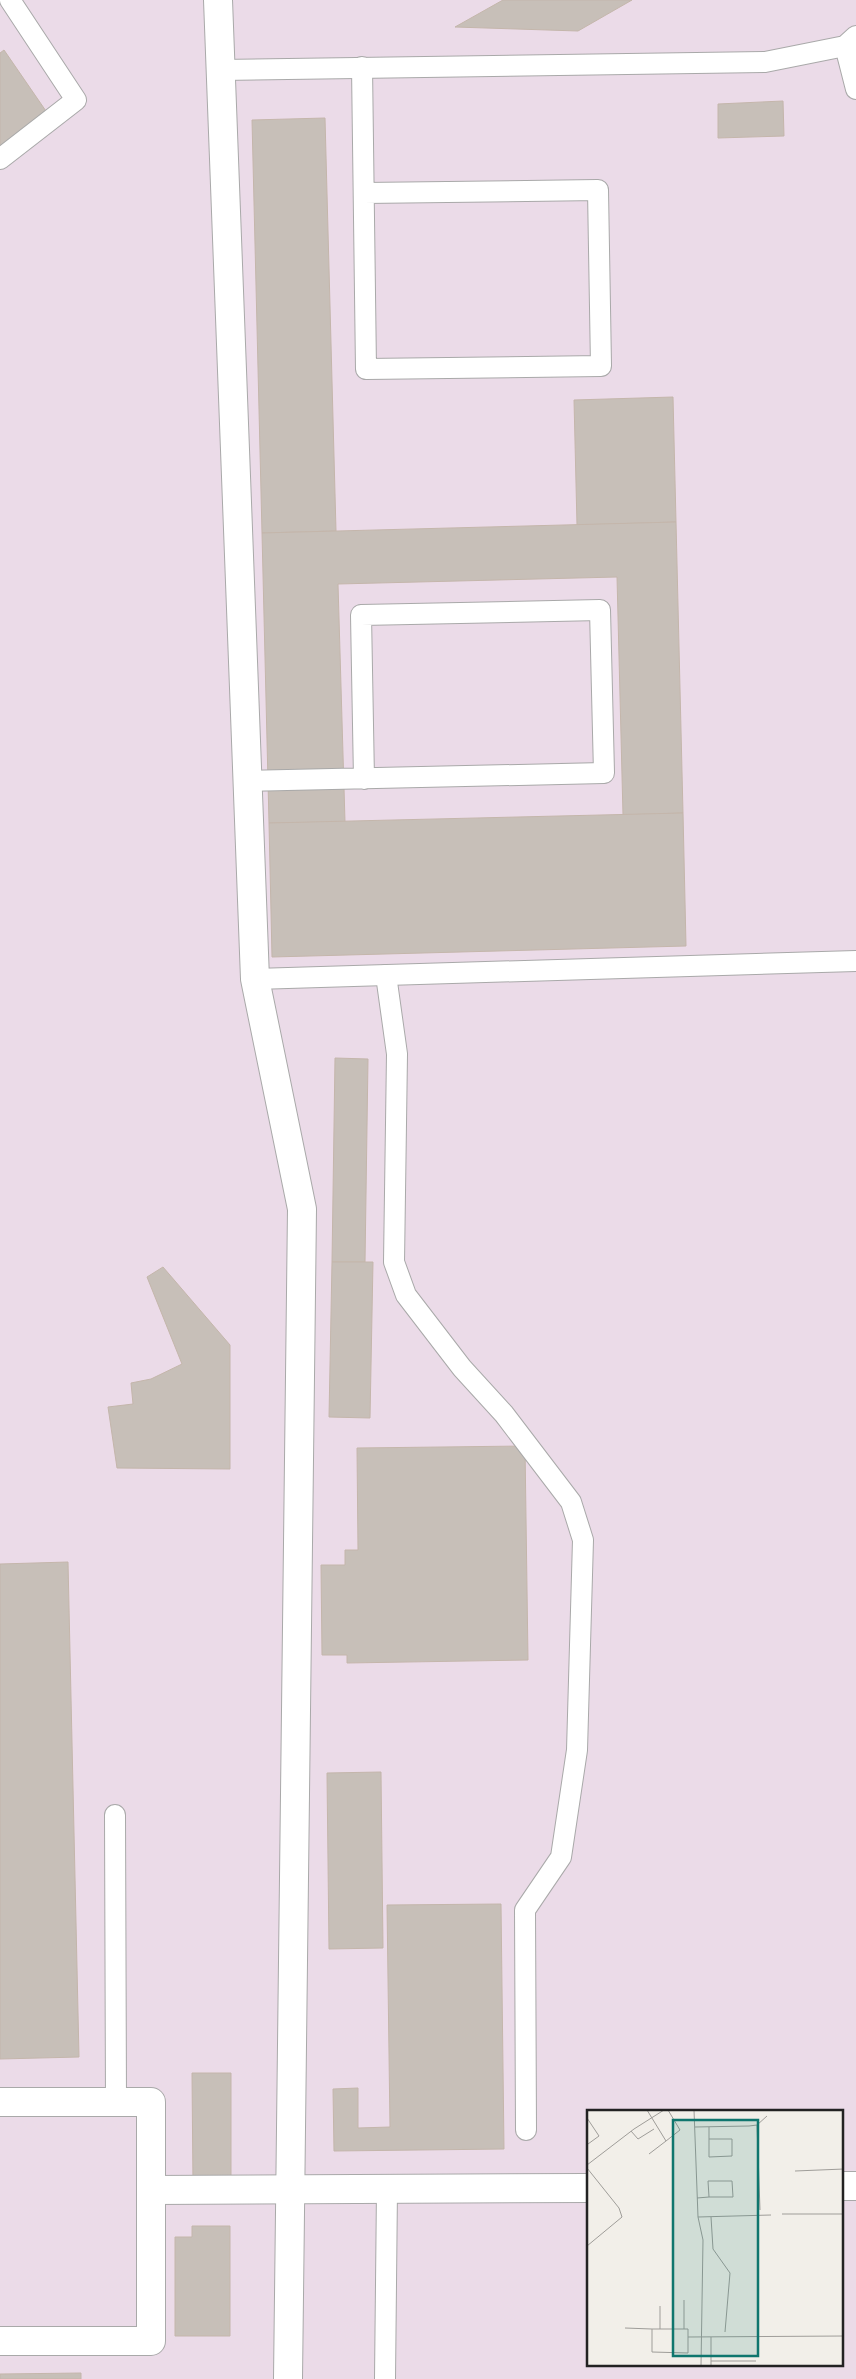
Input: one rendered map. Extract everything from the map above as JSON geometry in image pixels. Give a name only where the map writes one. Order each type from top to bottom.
[{"type":"street","points":[[218,0],[255,979],[302,1209],[288,2379]]},
{"type":"street","points":[[0,2102],[152,2102],[152,2341],[0,2341]]},
{"type":"street","points":[[152,2190],[587,2188]]},
{"type":"lane","points":[[0,159],[76,100],[10,0]]},
{"type":"lane","points":[[220,70],[765,62],[850,41],[856,88]]},
{"type":"lane","points":[[362,67],[366,369],[601,366],[598,190],[364,194]]},
{"type":"lane","points":[[247,781],[604,773],[600,610],[361,615],[364,778]]},
{"type":"lane","points":[[255,979],[856,961]]},
{"type":"lane","points":[[386,975],[397,1054],[394,1262],[406,1295],[462,1368],[504,1414],[571,1502],[583,1540],[577,1750],[561,1857],[524,1910],[526,2130]]},
{"type":"lane","points":[[115,1815],[116,2102]]},
{"type":"lane","points":[[385,2379],[387,2189]]},
{"type":"shaded area","points":[[0,0],[856,0],[856,2379],[0,2379]]},
{"type":"building","points":[[503,0],[632,0],[578,31],[455,27]]},
{"type":"building","points":[[4,50],[48,114],[0,147],[0,53]]},
{"type":"building","points":[[783,101],[784,136],[718,138],[718,104]]},
{"type":"building","points":[[325,118],[336,531],[262,533],[252,120]]},
{"type":"building","points":[[673,397],[676,522],[577,525],[574,400]]},
{"type":"building","points":[[676,522],[683,813],[623,815],[617,577],[338,584],[345,822],[269,823],[262,533]]},
{"type":"building","points":[[683,813],[686,946],[272,957],[269,823]]},
{"type":"building","points":[[335,1058],[368,1059],[365,1262],[332,1262]]},
{"type":"building","points":[[332,1262],[373,1262],[370,1418],[329,1417]]},
{"type":"building","points":[[163,1267],[230,1345],[230,1469],[117,1468],[108,1407],[133,1404],[131,1383],[151,1379],[182,1364],[147,1277]]},
{"type":"building","points":[[525,1446],[528,1660],[347,1663],[347,1655],[322,1655],[321,1565],[345,1565],[345,1550],[358,1550],[357,1448]]},
{"type":"building","points":[[68,1562],[79,2057],[0,2059],[0,1564]]},
{"type":"building","points":[[381,1772],[383,1948],[329,1949],[327,1773]]},
{"type":"building","points":[[501,1904],[504,2149],[334,2151],[333,2089],[358,2088],[358,2128],[390,2127],[387,1905]]},
{"type":"building","points":[[192,2073],[231,2073],[231,2185],[193,2185]]},
{"type":"building","points":[[192,2226],[230,2226],[230,2336],[175,2336],[175,2237],[192,2237]]},
{"type":"building","points":[[81,2373],[81,2379],[0,2379],[0,2374]]}]
